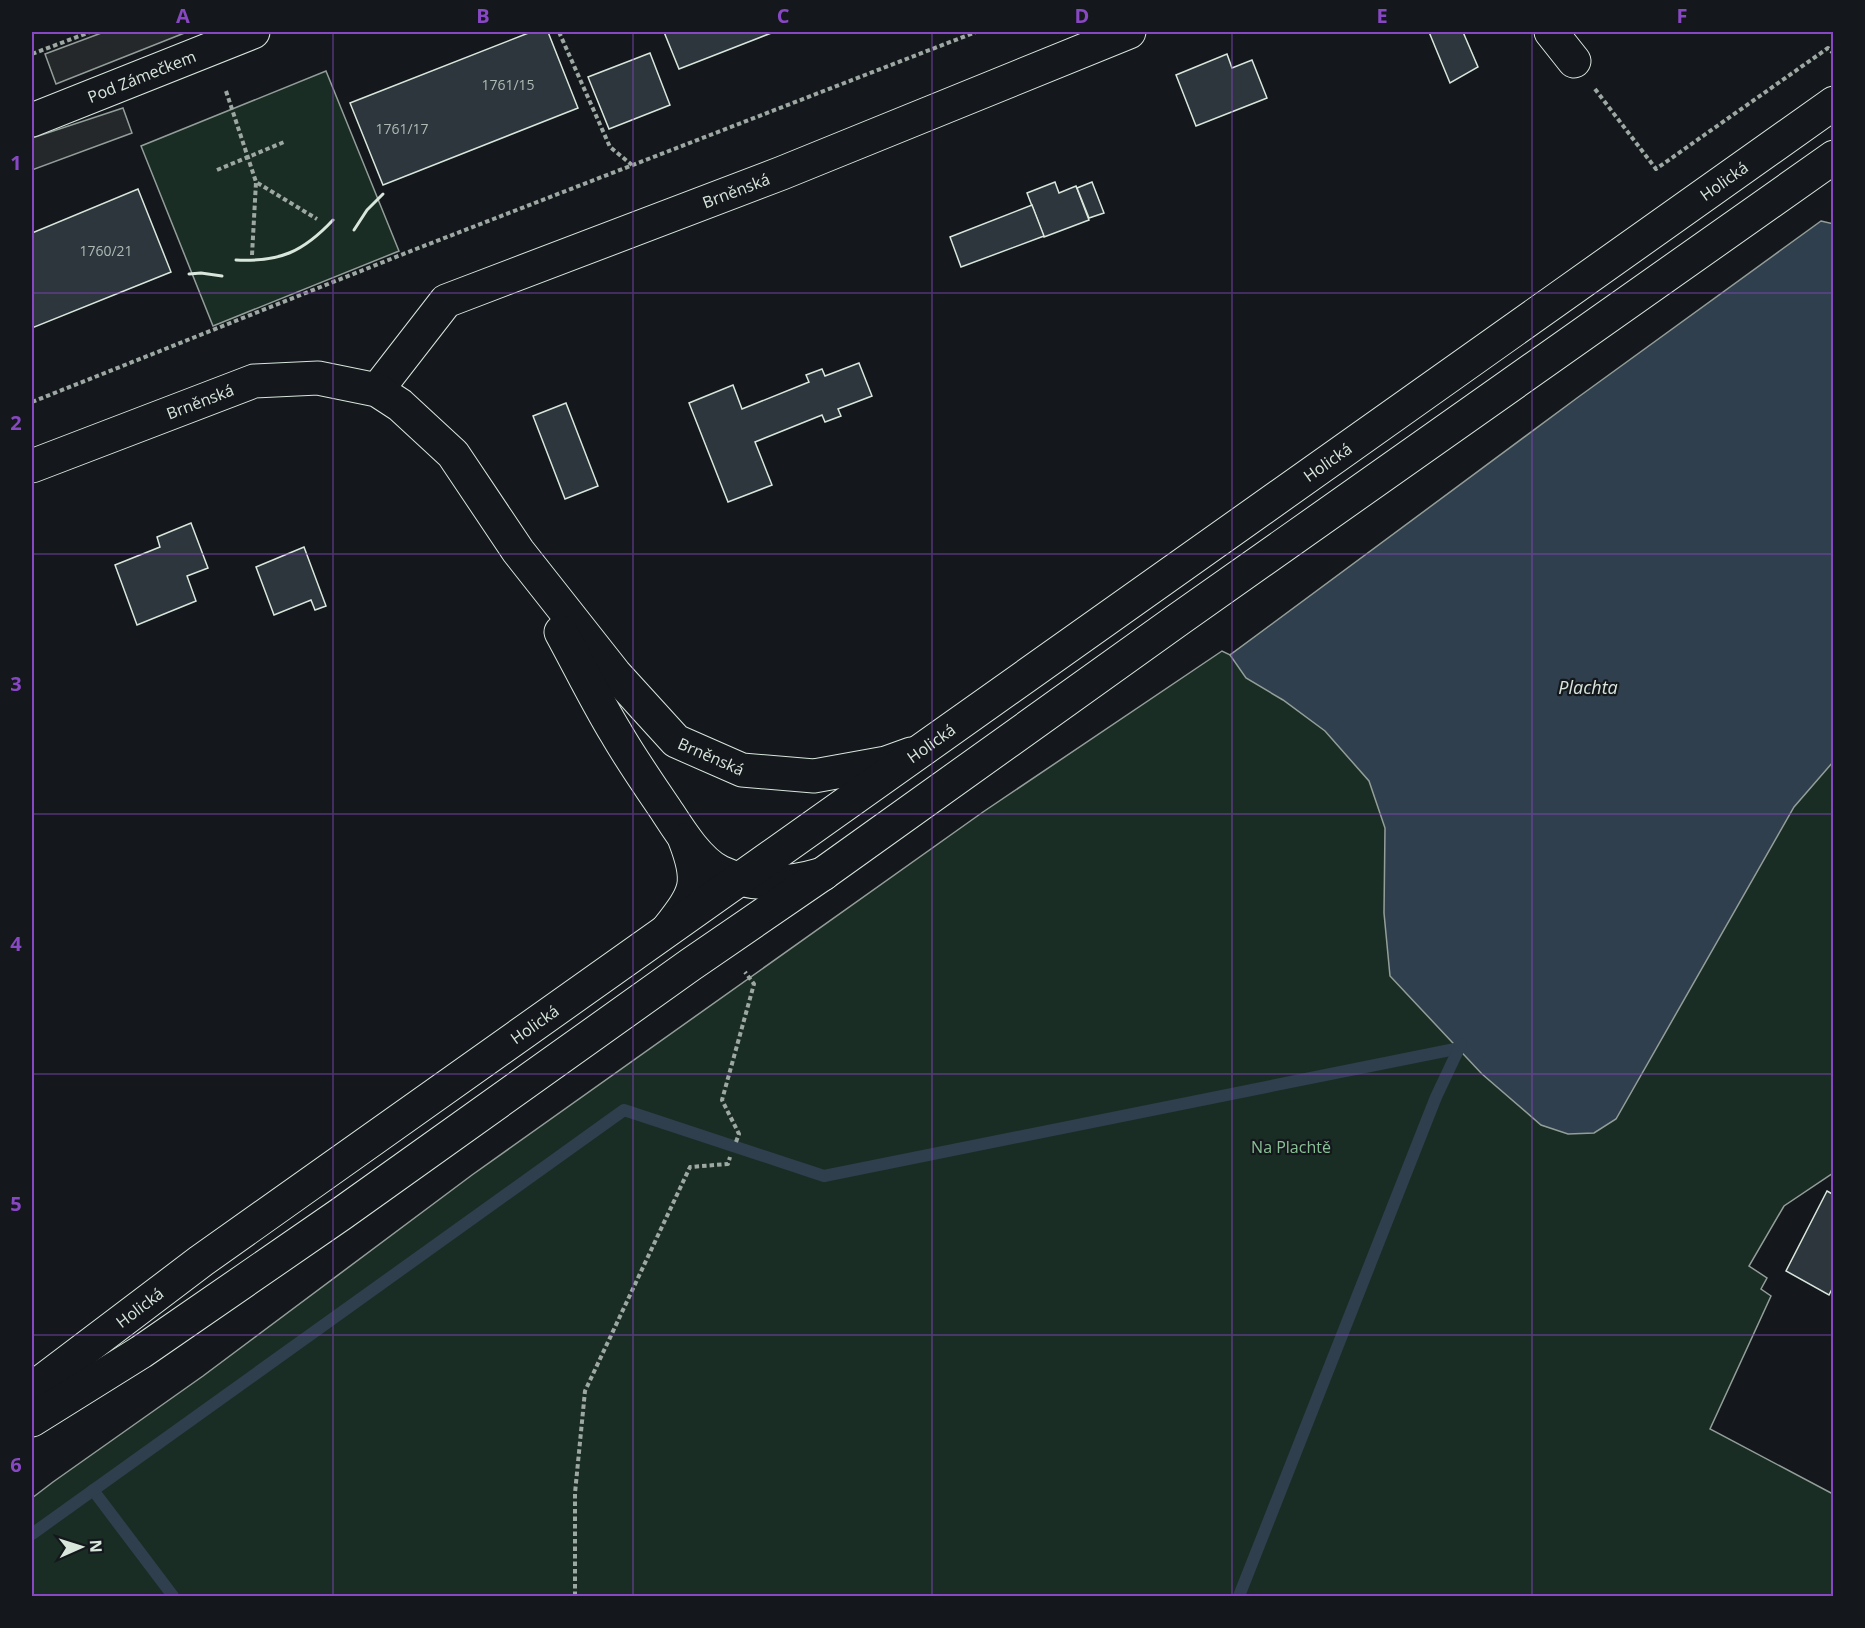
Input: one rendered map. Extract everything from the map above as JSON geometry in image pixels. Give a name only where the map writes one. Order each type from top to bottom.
[{"type":"main road","name":"Pod Zámečkem","points":[[32,120],[253,32]]},
{"type":"main road","name":"Brněnská","points":[[377,390],[446,301],[782,173],[1129,32]]},
{"type":"main road","points":[[1551,32],[1574,61]]},
{"type":"main road","name":"Holická","points":[[32,1389],[201,1261],[1833,103]]},
{"type":"main road","points":[[32,1420],[141,1352],[341,1214],[1833,157]]},
{"type":"main road","name":"Brněnská","points":[[32,466],[254,381],[318,378],[377,390],[400,405],[453,454],[518,551],[615,674],[676,741],[742,770],[814,776],[886,763],[919,751]]},
{"type":"main road","name":"Brněnská","points":[[518,551],[616,734],[683,836],[710,865],[720,872],[767,884],[800,881],[824,873]]},
{"type":"main road","name":"Brněnská","points":[[668,929],[686,905],[694,887],[695,866],[683,836]]},
{"type":"path","points":[[32,54],[90,32]]},
{"type":"path","points":[[559,32],[610,147],[632,165]]},
{"type":"path","points":[[32,402],[975,32]]},
{"type":"path","points":[[1574,61],[1656,169],[1828,48],[1833,54]]},
{"type":"path","points":[[226,91],[256,182],[252,255]]},
{"type":"path","points":[[217,170],[284,142]]},
{"type":"path","points":[[256,182],[317,219]]},
{"type":"path","points":[[736,1142],[739,1134],[722,1100],[754,984]]},
{"type":"path","points":[[575,1596],[575,1493],[585,1391],[690,1167],[728,1164],[730,1157]]},
{"type":"green space","points":[[326,71],[399,251],[213,326],[141,146]]},
{"type":"green space","name":"Na Plachtě","points":[[1833,235],[1833,1173],[1784,1206],[1749,1266],[1767,1278],[1761,1289],[1771,1296],[1710,1429],[1833,1494],[1833,1596],[32,1596],[32,1498],[53,1482],[203,1376],[472,1175],[983,812],[1222,651],[1230,655]]},
{"type":"shaded area","points":[[104,32],[187,32],[56,84],[45,54]]},
{"type":"shaded area","points":[[123,108],[132,133],[32,170],[32,138]]},
{"type":"water","name":"Plachta","points":[[1821,221],[1834,224],[1833,762],[1794,807],[1616,1119],[1594,1133],[1568,1134],[1541,1125],[1482,1074],[1390,976],[1384,913],[1385,828],[1369,781],[1325,731],[1283,700],[1246,678],[1230,655]]},
{"type":"building","points":[[531,32],[548,32],[578,108],[383,185],[350,103]]},
{"type":"building","points":[[664,32],[774,32],[679,69]]},
{"type":"building","points":[[1429,32],[1463,32],[1478,67],[1450,83]]},
{"type":"building","points":[[650,53],[670,105],[609,129],[588,77]]},
{"type":"building","points":[[1227,54],[1232,68],[1252,60],[1267,98],[1196,126],[1176,75]]},
{"type":"building","points":[[1055,182],[1059,193],[1076,186],[1089,220],[1044,237],[1027,193]]},
{"type":"building","points":[[1092,182],[1104,213],[1089,218],[1077,188]]},
{"type":"building","points":[[138,189],[171,272],[32,328],[32,233]]},
{"type":"building","points":[[1032,205],[1044,236],[961,267],[950,237]]},
{"type":"building","points":[[859,363],[872,396],[838,409],[841,416],[825,422],[822,415],[755,442],[772,485],[728,502],[689,403],[733,385],[742,409],[809,382],[806,375],[822,369],[825,376]]},
{"type":"building","points":[[566,403],[598,486],[565,499],[533,416]]},
{"type":"building","points":[[191,523],[208,568],[187,576],[196,601],[137,625],[115,565],[160,547],[157,537]]},
{"type":"building","points":[[304,547],[326,606],[315,610],[311,600],[274,615],[256,567]]},
{"type":"building","points":[[1827,1191],[1834,1195],[1834,1285],[1829,1295],[1786,1271]]},
{"type":"waterway","points":[[1239,1596],[1436,1097],[1461,1044]]},
{"type":"waterway","points":[[32,1534],[624,1110],[824,1176],[1460,1048]]},
{"type":"waterway","points":[[93,1490],[173,1596]]},
{"type":"wall","points":[[354,230],[367,210],[383,194]]},
{"type":"wall","points":[[236,260],[266,259],[290,253],[311,240],[333,220]]},
{"type":"wall","points":[[189,274],[222,276]]}]
